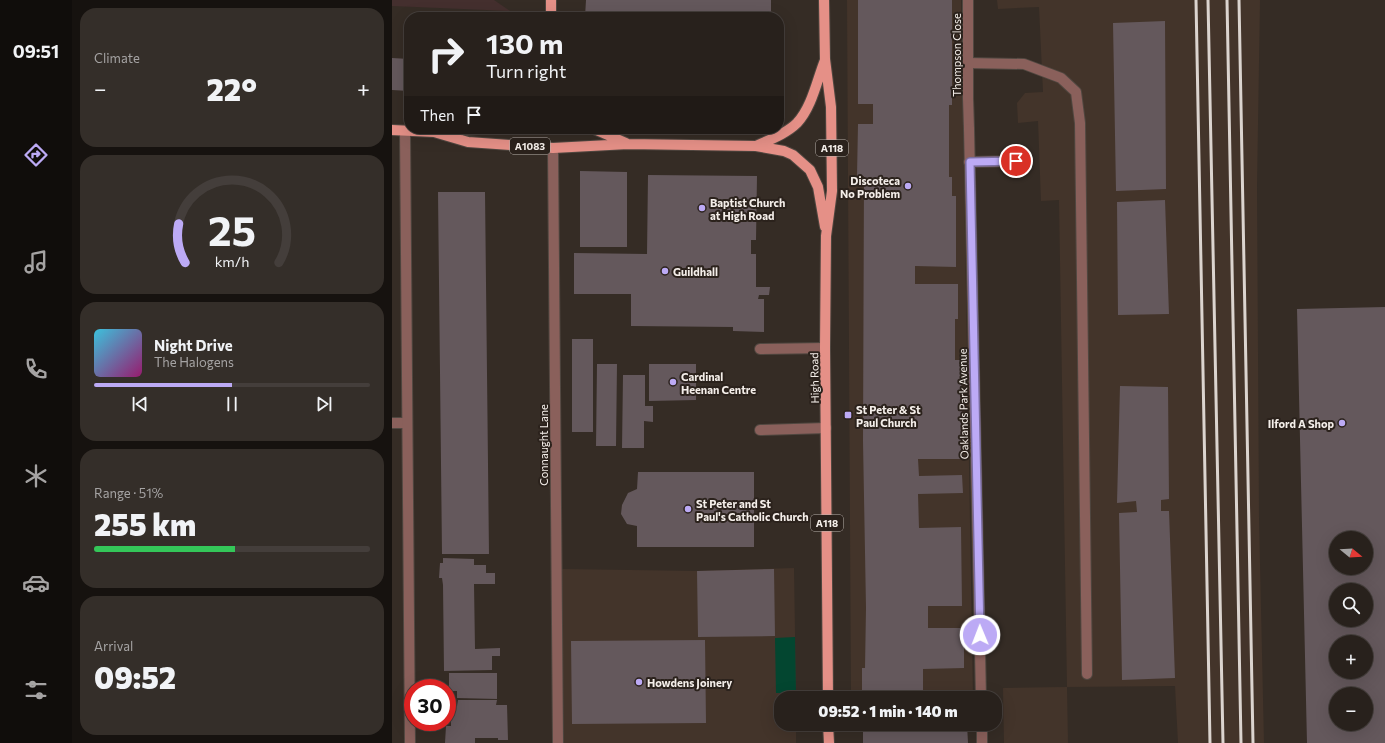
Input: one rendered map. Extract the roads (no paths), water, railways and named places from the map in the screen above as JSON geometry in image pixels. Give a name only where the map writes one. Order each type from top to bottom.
[{"type":"main road","points":[[551,0],[551,12]]},
{"type":"main road","name":"High Road","points":[[824,0],[825,59],[831,107],[832,184],[826,236],[825,348],[828,691]]},
{"type":"main road","name":"High Road","points":[[784,131],[796,123],[806,108],[825,59]]},
{"type":"main road","name":"A1083","points":[[392,130],[404,131]]},
{"type":"main road","name":"A1083","points":[[441,134],[468,142],[553,148],[628,144]]},
{"type":"main road","name":"A118","points":[[605,134],[628,144],[756,146],[793,155],[807,166],[818,188],[826,236]]},
{"type":"main road","name":"High Road","points":[[756,146],[780,134]]},
{"type":"main road","points":[[828,731],[829,743]]},
{"type":"street","name":"Thompson Close","points":[[968,0],[968,110]]},
{"type":"street","points":[[968,62],[1024,64],[1061,78],[1076,92],[1080,123],[1087,674]]},
{"type":"street","name":"Oaklands Park Avenue","points":[[968,110],[981,691]]},
{"type":"street","points":[[405,134],[410,743]]},
{"type":"street","name":"Connaught Lane","points":[[553,148],[558,743]]},
{"type":"street","points":[[970,162],[1016,161]]},
{"type":"street","points":[[760,349],[825,348]]},
{"type":"street","points":[[392,424],[407,423]]},
{"type":"street","points":[[760,430],[826,428]]},
{"type":"street","points":[[982,731],[982,743]]},
{"type":"railway","points":[[1196,0],[1210,743]]},
{"type":"railway","points":[[1208,0],[1223,743]]},
{"type":"railway","points":[[1227,0],[1241,743]]},
{"type":"railway","points":[[1239,0],[1253,743]]},
{"type":"place","name":"Discoteca No Problem","points":[[908,186]]},
{"type":"place","name":"Baptist Church at High Road","points":[[702,208]]},
{"type":"place","name":"Guildhall","points":[[665,271]]},
{"type":"place","name":"Cardinal Heenan Centre","points":[[673,382]]},
{"type":"place","name":"St Peter & St Paul Church","points":[[848,415]]},
{"type":"place","name":"Ilford A Shop","points":[[1342,423]]},
{"type":"place","name":"St Peter and St Paul's Catholic Church","points":[[688,509]]},
{"type":"place","name":"Howdens Joinery","points":[[639,682]]}]
